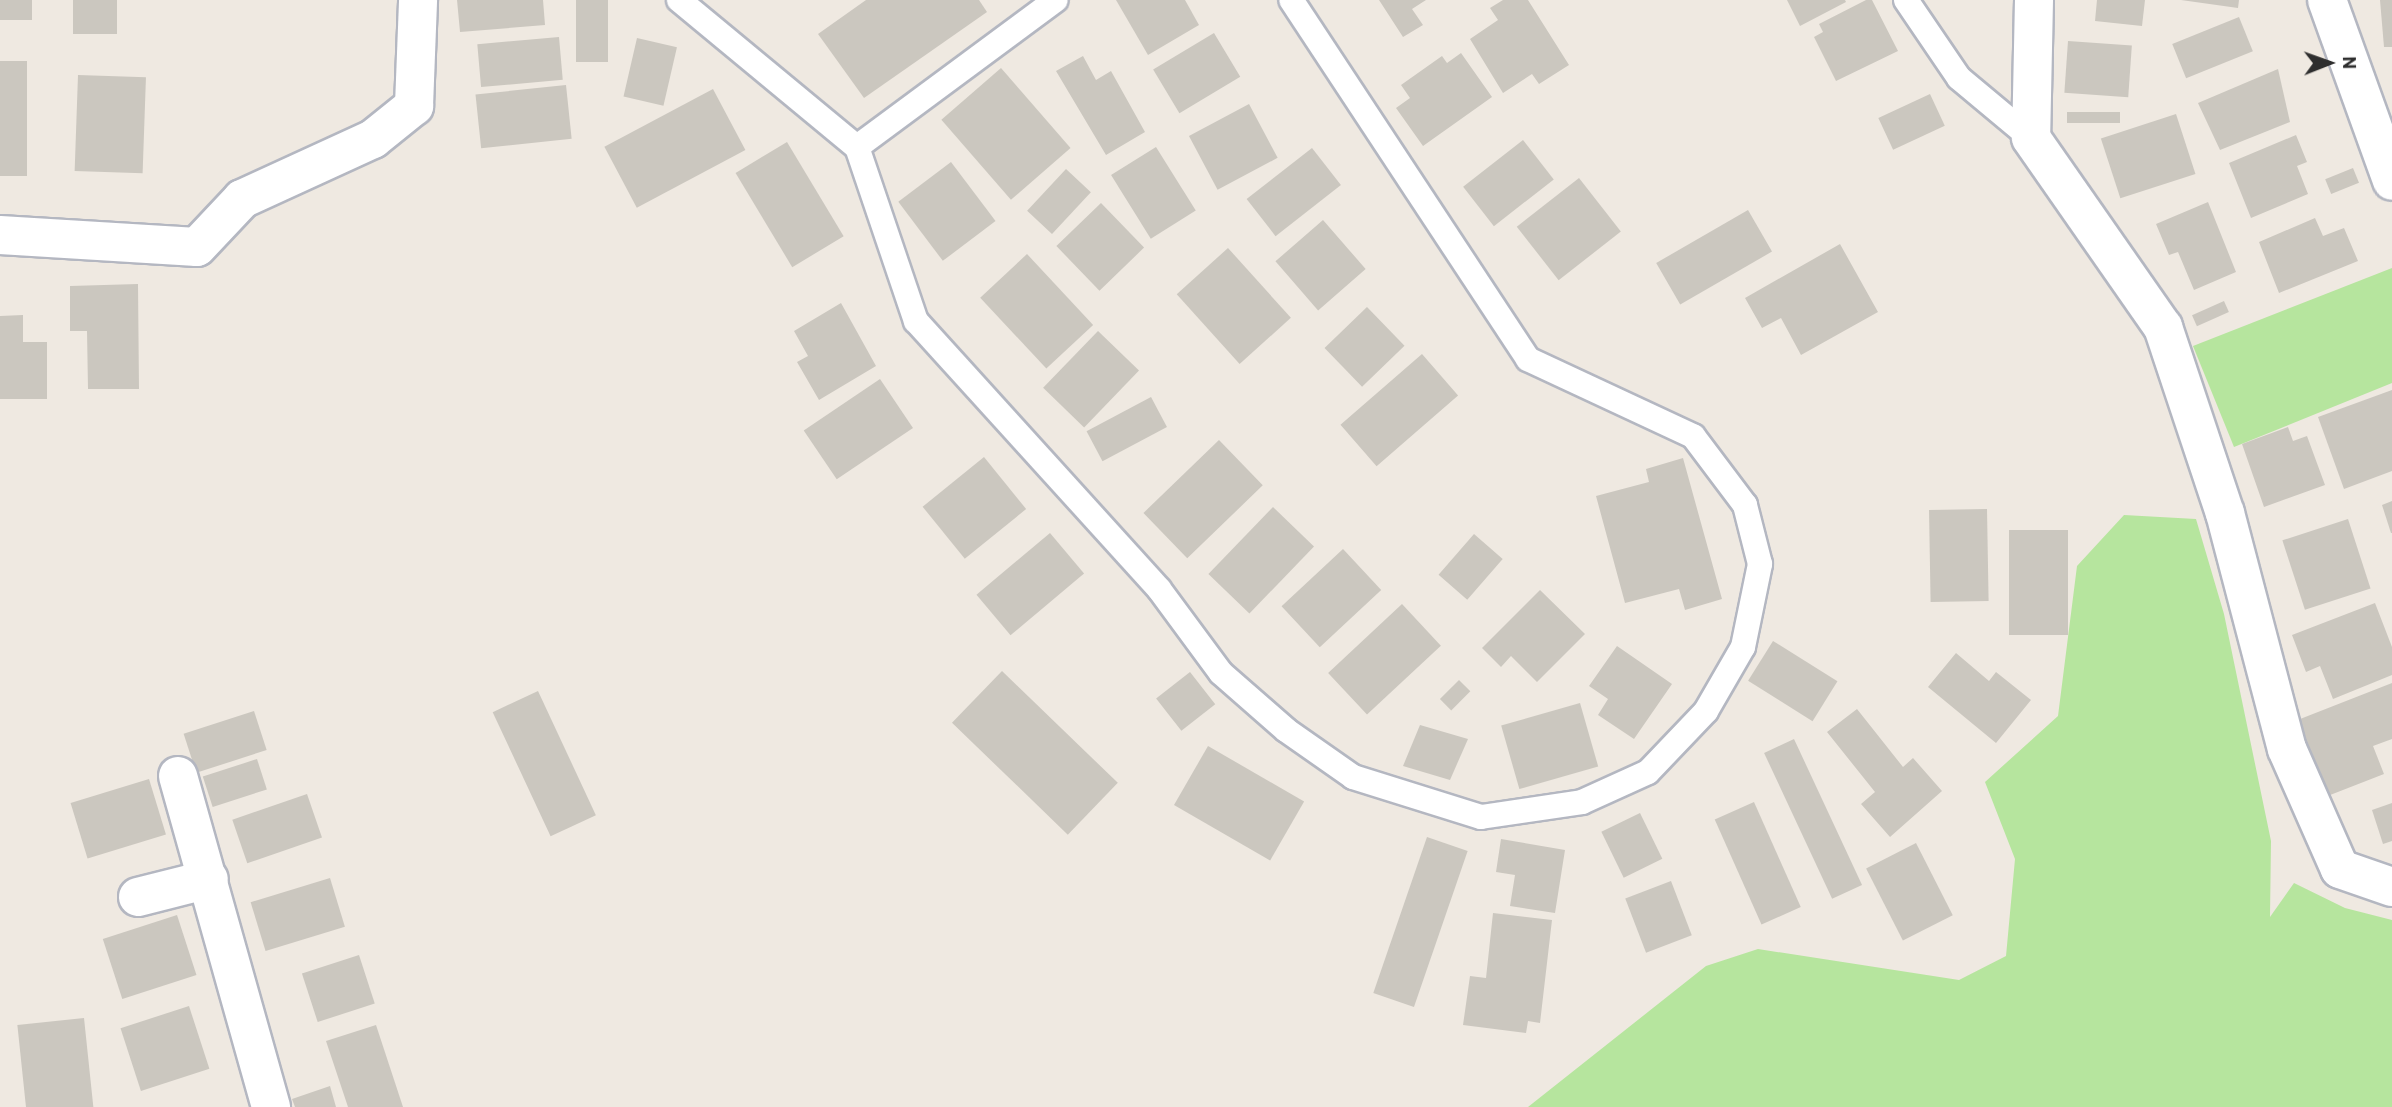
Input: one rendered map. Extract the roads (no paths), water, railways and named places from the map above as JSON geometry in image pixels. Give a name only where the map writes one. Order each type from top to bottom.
[{"type":"street","points":[[0,235],[197,247],[242,199],[373,139],[414,106],[418,0]]},
{"type":"street","points":[[2034,0],[2031,138],[2163,327],[2225,513],[2287,749],[2340,869],[2392,887]]},
{"type":"street","points":[[2327,0],[2392,181]]},
{"type":"street","points":[[177,776],[209,879],[271,1107]]},
{"type":"street","points":[[138,897],[209,879]]},
{"type":"lane","points":[[679,0],[857,147],[916,321],[1159,589],[1231,681],[1353,777],[1481,817],[1582,802],[1648,772],[1706,711],[1743,647],[1760,564],[1745,505],[1693,436],[1528,359],[1291,0]]},
{"type":"lane","points":[[857,147],[1056,0]]},
{"type":"lane","points":[[1906,0],[1959,78],[2031,138]]}]
